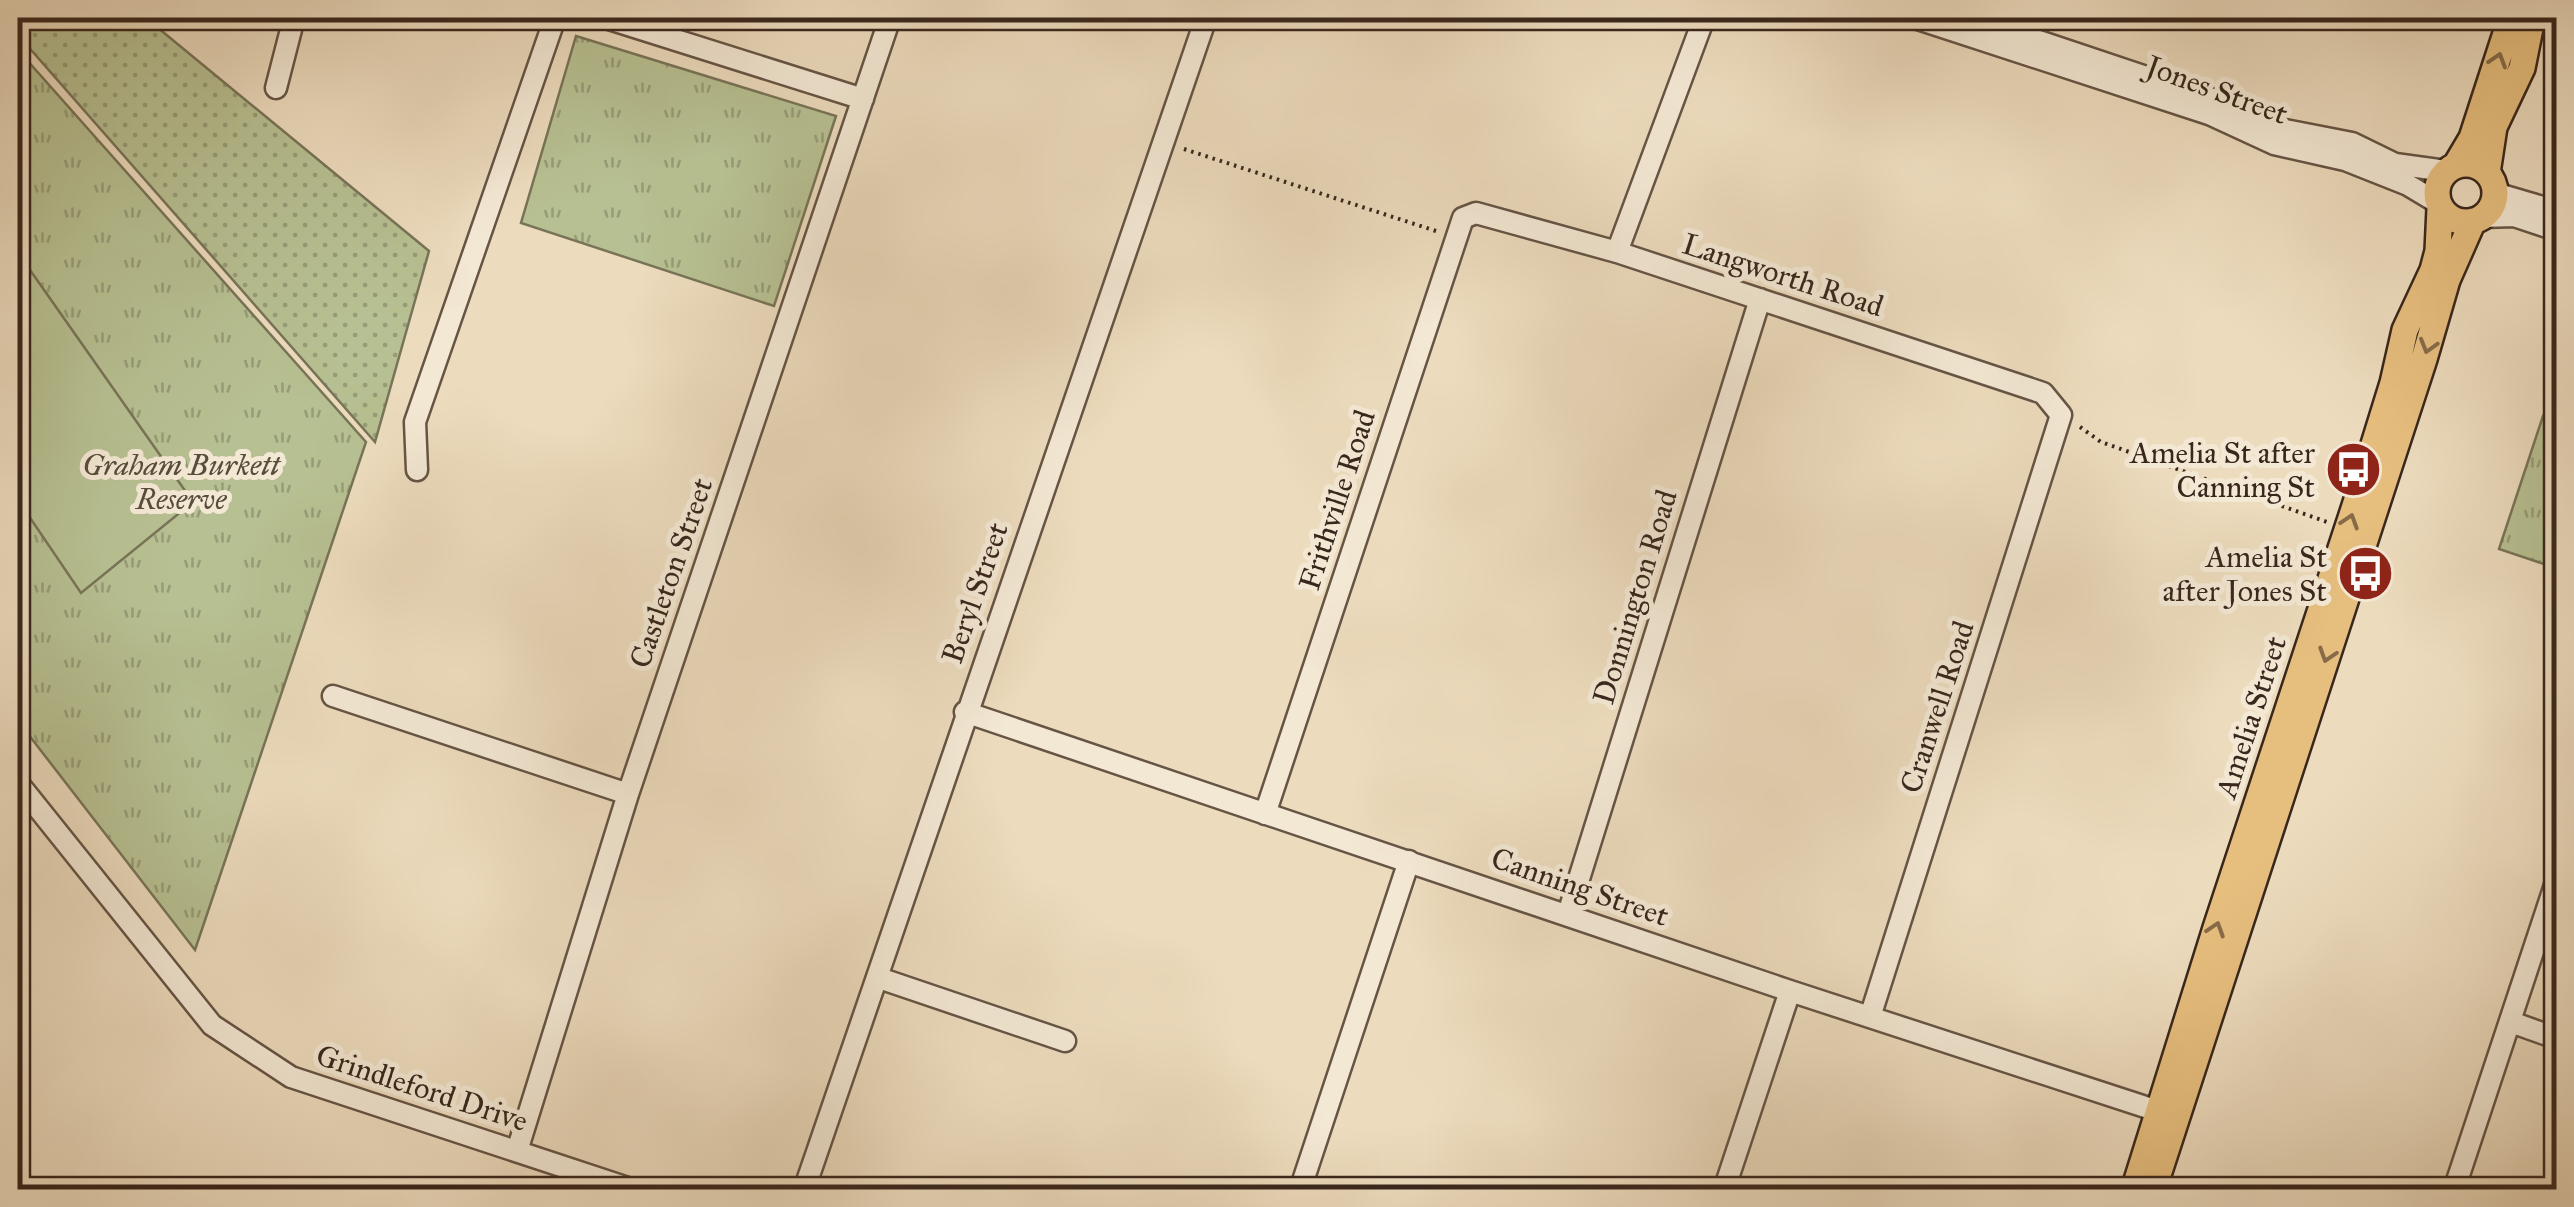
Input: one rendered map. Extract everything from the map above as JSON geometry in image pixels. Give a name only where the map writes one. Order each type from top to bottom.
[{"type":"main road","points":[[2511,18],[2472,138],[2437,186],[2439,206],[2452,219],[2478,219],[2492,206],[2494,127],[2522,68],[2532,18]]},
{"type":"main road","points":[[2451,168],[2472,164],[2491,183]]},
{"type":"main road","name":"Amelia Street","points":[[2152,1190],[2168,1114],[2386,405],[2405,330],[2433,270],[2438,251],[2439,206]]},
{"type":"main road","name":"Amelia Street","points":[[2134,1190],[2168,1114],[2424,360],[2447,280],[2478,219]]},
{"type":"street","points":[[276,88],[294,18]]},
{"type":"street","points":[[417,470],[415,422],[555,18]]},
{"type":"street","points":[[606,18],[863,100]]},
{"type":"street","name":"Castleton Street","points":[[517,1151],[628,794],[890,18]]},
{"type":"street","name":"Beryl Street","points":[[804,1190],[1206,18]]},
{"type":"street","points":[[1617,252],[1703,18]]},
{"type":"street","name":"Jones Street","points":[[1916,18],[2209,114],[2274,144],[2345,160],[2408,185],[2439,206]]},
{"type":"street","name":"Jones Street","points":[[1970,18],[2177,86],[2275,128],[2352,143],[2395,164],[2451,168]]},
{"type":"street","points":[[2491,183],[2556,211]]},
{"type":"street","name":"Langworth Road","points":[[1476,213],[1617,252],[2043,393],[2061,414]]},
{"type":"street","name":"Frithville Road","points":[[1265,814],[1455,237],[1463,218],[1476,213]]},
{"type":"street","points":[[2478,219],[2514,216],[2556,230]]},
{"type":"street","name":"Donnington Road","points":[[1568,914],[1760,299]]},
{"type":"street","name":"Cranwell Road","points":[[1870,1017],[2061,414]]},
{"type":"street","points":[[333,696],[628,794]]},
{"type":"street","name":"Canning Street","points":[[966,712],[1790,991],[2168,1114]]},
{"type":"street","name":"Grindleford Drive","points":[[18,783],[212,1025],[291,1077],[634,1190]]},
{"type":"street","points":[[1300,1190],[1408,860]]},
{"type":"street","points":[[2454,1190],[2556,882]]},
{"type":"street","points":[[878,978],[1065,1041]]},
{"type":"street","points":[[1724,1190],[1790,991]]},
{"type":"street","points":[[2511,1022],[2556,1038]]},
{"type":"path","points":[[1165,142],[1455,237]]},
{"type":"path","points":[[2061,414],[2101,442],[2331,524]]},
{"type":"green space","points":[[18,18],[146,18],[429,251],[375,442],[18,35]]},
{"type":"green space","points":[[576,36],[836,116],[774,306],[521,223]]},
{"type":"green space","name":"Graham Burkett Reserve","points":[[18,50],[366,442],[195,950],[18,721]]},
{"type":"green space","points":[[23,260],[193,502],[81,593],[18,500],[18,264]]},
{"type":"green space","points":[[2543,416],[2556,421],[2556,568],[2499,549]]},
{"type":"place","name":"Amelia St after Canning St","points":[[2354,470]]},
{"type":"place","name":"Amelia St after Jones St","points":[[2366,574]]}]
